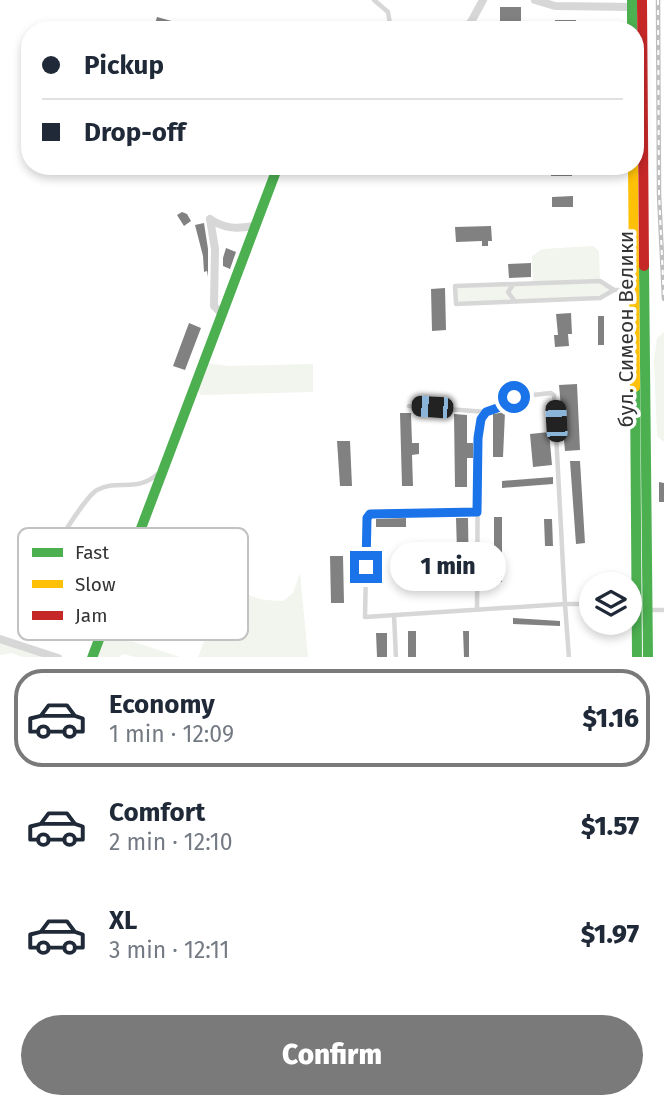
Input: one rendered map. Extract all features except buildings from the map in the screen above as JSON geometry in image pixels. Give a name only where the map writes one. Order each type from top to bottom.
[{"type":"main road","points":[[634,21],[637,3]]},
{"type":"main road","name":"бул. Симеон Велики","points":[[637,3],[637,21]]},
{"type":"main road","points":[[141,528],[274,175]]},
{"type":"main road","name":"бул. Симеон Велики","points":[[633,175],[639,290]]},
{"type":"main road","name":"бул. Симеон Велики","points":[[638,175],[641,572]]},
{"type":"main road","name":"бул. Симеон Велики","points":[[642,613],[648,657]]},
{"type":"main road","name":"бул. Симеон Велики","points":[[637,657],[639,635]]},
{"type":"main road","points":[[92,657],[98,640]]},
{"type":"street","points":[[471,21],[483,0]]},
{"type":"street","points":[[535,0],[555,3],[637,3]]},
{"type":"street","points":[[222,314],[214,306],[215,249],[210,219],[226,227],[239,229],[254,226]]},
{"type":"street","points":[[0,639],[58,657]]},
{"type":"lane","points":[[374,0],[388,12],[390,21]]},
{"type":"lane","points":[[614,290],[600,281],[455,286],[456,304],[600,298],[614,290],[639,290]]},
{"type":"lane","points":[[514,285],[508,292],[515,300]]},
{"type":"lane","points":[[409,405],[486,412],[500,407],[514,397],[551,393],[554,395],[569,657]]},
{"type":"lane","points":[[477,610],[478,438],[481,419],[486,412]]},
{"type":"lane","points":[[69,528],[90,495],[108,486],[149,482],[165,467]]},
{"type":"lane","points":[[477,512],[370,514],[367,518],[365,617],[579,604]]},
{"type":"lane","points":[[642,606],[664,610]]},
{"type":"lane","points":[[394,615],[396,657]]},
{"type":"shaded area","points":[[593,246],[599,251],[600,281],[614,290],[600,298],[456,304],[455,286],[533,284],[532,256],[542,249]]},
{"type":"shaded area","points":[[664,332],[664,442],[657,436],[654,360],[657,338]]},
{"type":"shaded area","points":[[204,363],[229,366],[313,364],[313,392],[201,395],[195,387]]},
{"type":"shaded area","points":[[300,573],[308,657],[198,657],[205,640],[248,640],[248,595],[264,600],[283,601],[293,593]]},
{"type":"shaded area","points":[[0,639],[58,657],[22,657],[12,653],[0,655]]},
{"type":"shaded area","points":[[99,640],[128,640],[180,657],[135,657],[123,654],[119,657],[92,657]]},
{"type":"railway","points":[[658,0],[659,194],[664,299]]},
{"type":"traffic: fast","points":[[632,0],[632,21]]},
{"type":"traffic: fast","points":[[141,528],[275,175]]},
{"type":"traffic: fast","points":[[644,266],[648,657]]},
{"type":"traffic: fast","points":[[635,387],[637,657]]},
{"type":"traffic: fast","points":[[92,657],[99,640]]},
{"type":"traffic: slow","points":[[633,175],[635,387]]},
{"type":"traffic: jam","points":[[642,0],[642,21]]},
{"type":"traffic: jam","points":[[643,175],[644,266]]},
{"type":"route","points":[[366,567],[367,518],[370,514],[477,512],[478,438],[481,419],[486,412],[500,407],[514,397]]}]
